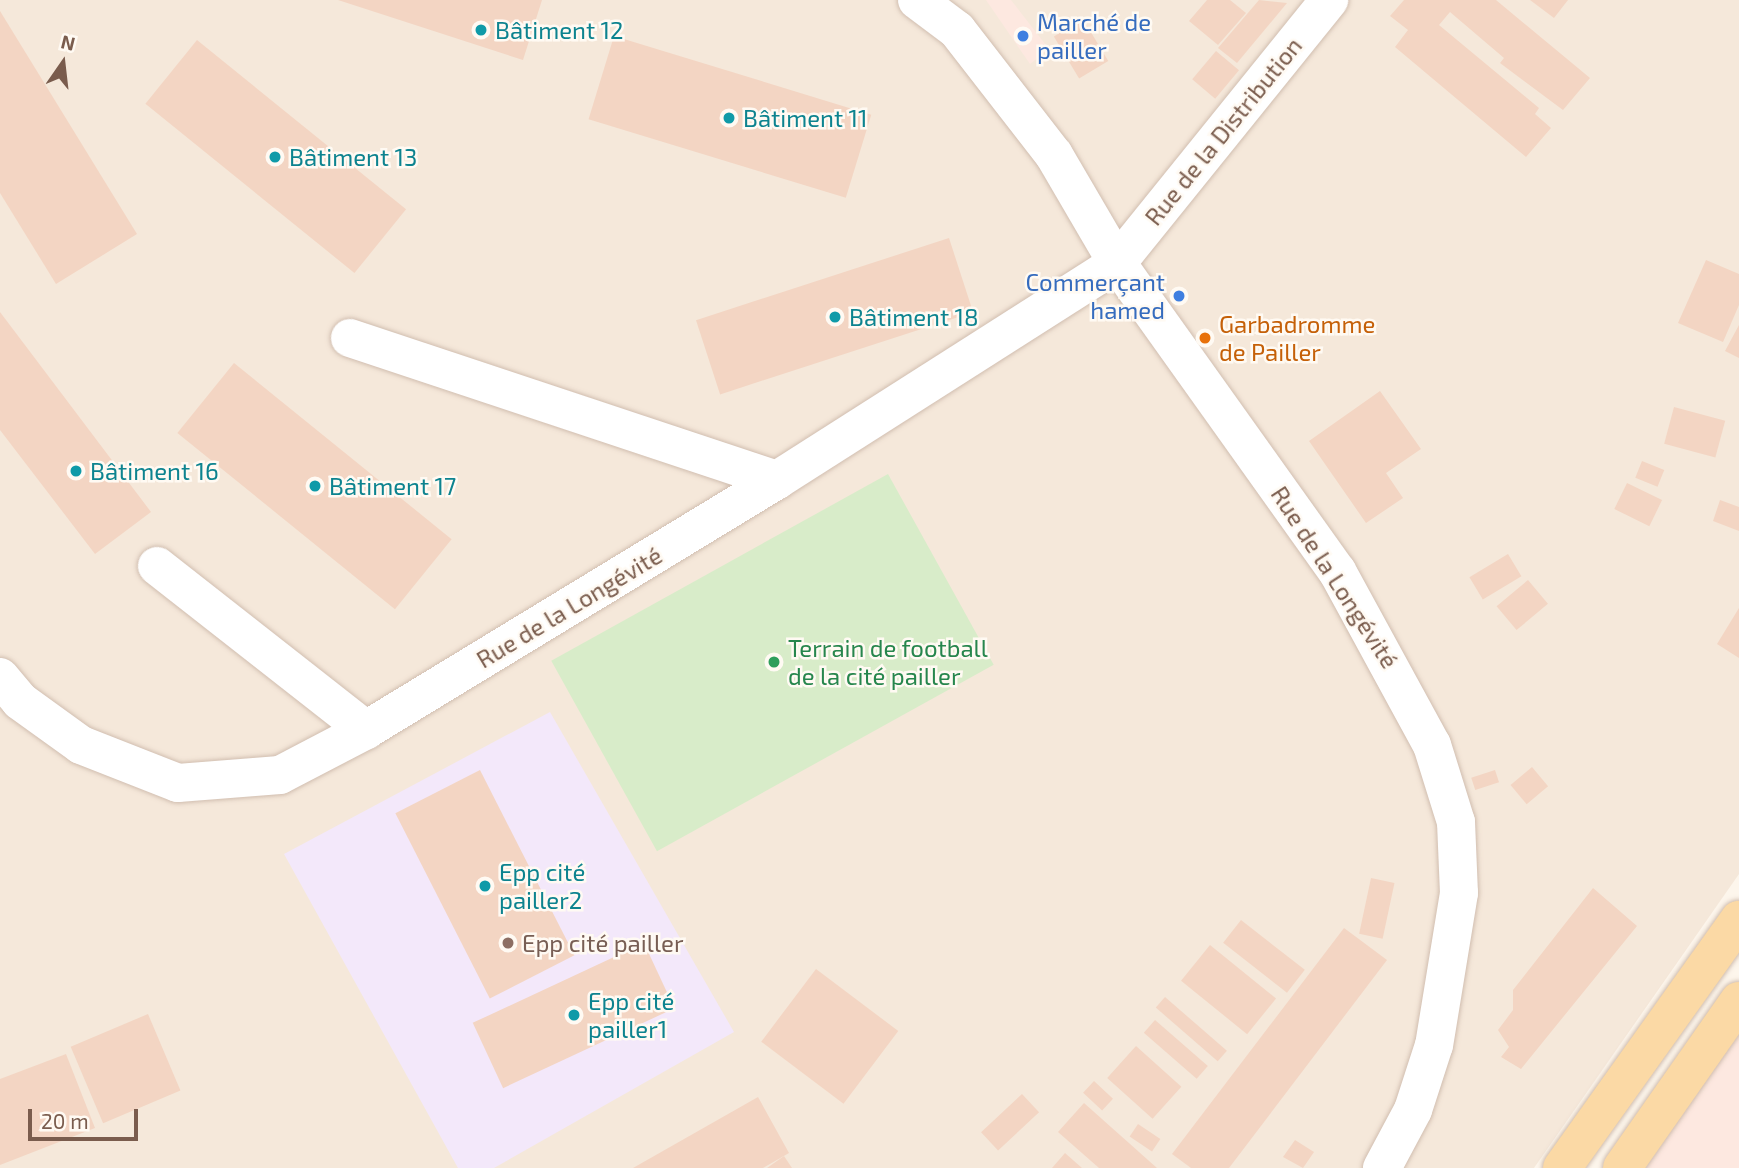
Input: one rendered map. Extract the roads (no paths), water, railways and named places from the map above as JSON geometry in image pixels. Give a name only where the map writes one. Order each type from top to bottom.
[{"type":"main road","points":[[1562,1168],[1739,920]]},
{"type":"main road","points":[[1622,1168],[1739,1001]]},
{"type":"street","name":"Rue de la Longévité","points":[[917,0],[957,30],[996,74],[1054,155],[1117,263],[1337,571],[1432,745],[1457,822],[1459,893],[1434,1045],[1413,1110],[1382,1168]]},
{"type":"street","name":"Rue de la Distribution","points":[[1117,263],[1329,0]]},
{"type":"street","name":"Rue de la Longévité","points":[[0,677],[20,701],[81,745],[178,783],[280,775],[366,730],[777,480],[1117,263]]},
{"type":"street","points":[[350,338],[777,480]]},
{"type":"street","points":[[157,566],[366,730]]},
{"type":"place","name":"Bâtiment 12","points":[[481,30]]},
{"type":"place","name":"Marché de pailler","points":[[1023,36]]},
{"type":"place","name":"Bâtiment 11","points":[[729,118]]},
{"type":"place","name":"Bâtiment 13","points":[[275,157]]},
{"type":"place","name":"Commerçant hamed","points":[[1179,296]]},
{"type":"place","name":"Bâtiment 18","points":[[835,317]]},
{"type":"place","name":"Garbadromme de Pailler","points":[[1205,338]]},
{"type":"place","name":"Bâtiment 16","points":[[76,471]]},
{"type":"place","name":"Bâtiment 17","points":[[315,486]]},
{"type":"place","name":"Terrain de football de la cité pailler","points":[[774,662]]},
{"type":"place","name":"Epp cité pailler2","points":[[485,886]]},
{"type":"place","name":"Epp cité pailler","points":[[508,943]]},
{"type":"place","name":"Epp cité pailler1","points":[[574,1015]]}]
